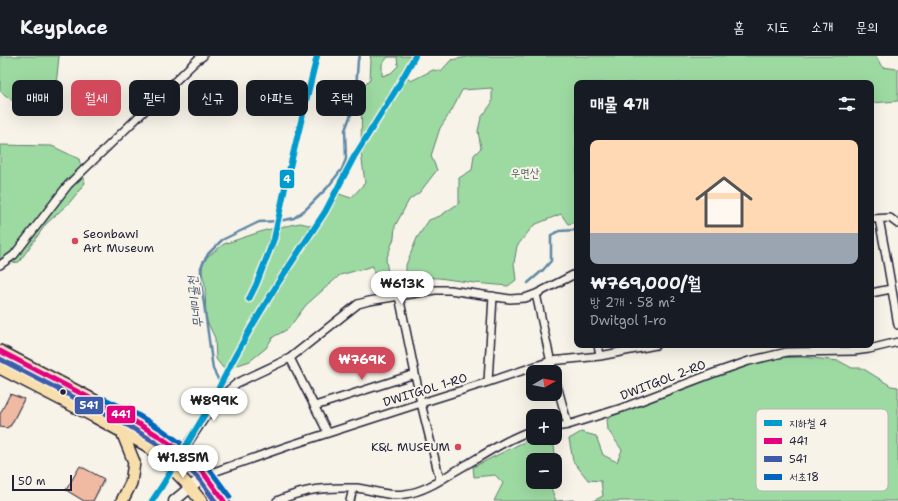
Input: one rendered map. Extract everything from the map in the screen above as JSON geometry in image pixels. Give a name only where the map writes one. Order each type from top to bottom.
[{"type":"main road","points":[[0,352],[132,420],[157,435],[182,452],[206,475],[224,501]]},
{"type":"main road","points":[[0,368],[146,445],[168,464],[201,501]]},
{"type":"main road","points":[[122,432],[134,462],[131,483],[122,501]]},
{"type":"street","points":[[0,265],[14,255],[68,185],[191,65],[203,56]]},
{"type":"street","points":[[898,224],[890,218],[875,219],[888,261],[898,325]]},
{"type":"street","points":[[182,452],[204,419],[223,395],[237,383],[290,358],[358,304],[435,290],[450,290],[510,299],[525,298],[574,275]]},
{"type":"street","points":[[874,292],[892,289]]},
{"type":"street","points":[[536,294],[551,365]]},
{"type":"street","points":[[399,296],[421,403],[440,480]]},
{"type":"street","points":[[488,382],[493,296]]},
{"type":"street","name":"DWITGOL 2-RO","points":[[874,348],[898,342]]},
{"type":"street","points":[[599,348],[600,356]]},
{"type":"street","name":"DWITGOL 1-RO","points":[[206,475],[288,446],[550,361],[600,356],[641,348]]},
{"type":"street","name":"DWITGOL 2-RO","points":[[562,426],[622,408],[786,348],[854,351],[873,348]]},
{"type":"street","points":[[290,358],[328,433]]},
{"type":"street","points":[[315,406],[415,374]]},
{"type":"street","points":[[561,401],[568,425]]},
{"type":"street","points":[[276,501],[290,495],[313,489],[353,488],[391,495],[406,494],[440,480],[517,436],[526,433]]},
{"type":"street","points":[[174,501],[206,475]]},
{"type":"street","points":[[350,501],[353,488]]},
{"type":"green space","points":[[0,56],[59,56],[56,80],[12,80],[12,100],[0,91]]},
{"type":"green space","name":"우면산","points":[[370,56],[410,56],[403,75],[411,81],[433,70],[441,71],[451,60],[472,56],[876,56],[882,67],[898,69],[898,101],[874,103],[874,80],[574,80],[574,223],[568,224],[561,214],[534,225],[517,246],[514,263],[516,280],[508,286],[439,278],[406,277],[406,265],[417,238],[429,220],[440,216],[459,203],[459,178],[472,170],[474,155],[481,148],[478,131],[481,118],[492,103],[492,88],[462,90],[452,110],[440,128],[431,156],[437,170],[420,192],[409,200],[395,226],[394,238],[386,260],[388,273],[380,280],[375,281],[373,266],[340,275],[306,305],[288,329],[273,337],[266,348],[250,361],[232,367],[223,368],[216,359],[215,338],[206,319],[205,285],[202,272],[203,260],[224,244],[266,230],[300,223],[314,226],[330,196],[339,194],[351,198],[365,183],[361,152],[362,116],[366,116],[366,84],[370,80]],"holes":[[[388,57],[397,57],[398,66],[391,73],[382,76],[382,64]]]},
{"type":"green space","points":[[0,145],[52,146],[79,159],[85,183],[70,202],[46,224],[19,262],[0,264]]},
{"type":"green space","points":[[803,357],[839,361],[852,368],[862,368],[891,386],[898,387],[898,501],[593,501],[603,496],[601,481],[588,480],[573,461],[569,439],[581,432],[596,436],[603,455],[617,462],[622,450],[608,430],[607,419],[628,408],[758,361],[771,358]]},
{"type":"green space","points":[[526,441],[526,445],[554,446],[555,453],[526,453],[526,489],[552,489],[556,501],[494,501],[503,483],[495,475],[474,477],[473,467]]},
{"type":"building","points":[[10,394],[24,399],[11,425],[6,428],[0,427],[0,414]]},
{"type":"building","points":[[80,466],[104,479],[93,501],[84,501],[66,490]]},
{"type":"waterway","name":"무네미골천","points":[[221,389],[220,383],[213,369],[201,282],[201,267],[208,254],[222,240],[259,222],[279,221],[294,218],[306,209],[327,188],[342,169],[346,159],[345,130],[355,104],[358,60],[360,56]]},
{"type":"waterway","points":[[528,283],[551,261],[551,235],[559,231],[574,230]]},
{"type":"waterway","points":[[222,389],[227,379]]},
{"type":"metro line","name":"4","points":[[249,299],[274,239],[317,56]]},
{"type":"metro line","name":"4","points":[[152,501],[208,409],[252,326],[278,283],[325,212],[354,157],[396,90],[415,56]]},
{"type":"transit line","name":"441","points":[[0,351],[132,420],[157,435],[182,452],[205,475],[224,501]]},
{"type":"transit line","name":"541","points":[[0,359],[129,426],[178,457],[200,480],[215,501]]},
{"type":"transit line","name":"서초18","points":[[105,399],[136,414],[161,429],[186,447],[210,470],[230,497]]},
{"type":"place","name":"Seonbawi Art Museum","points":[[75,241]]},
{"type":"place","name":"K&L MUSEUM","points":[[458,447]]}]
